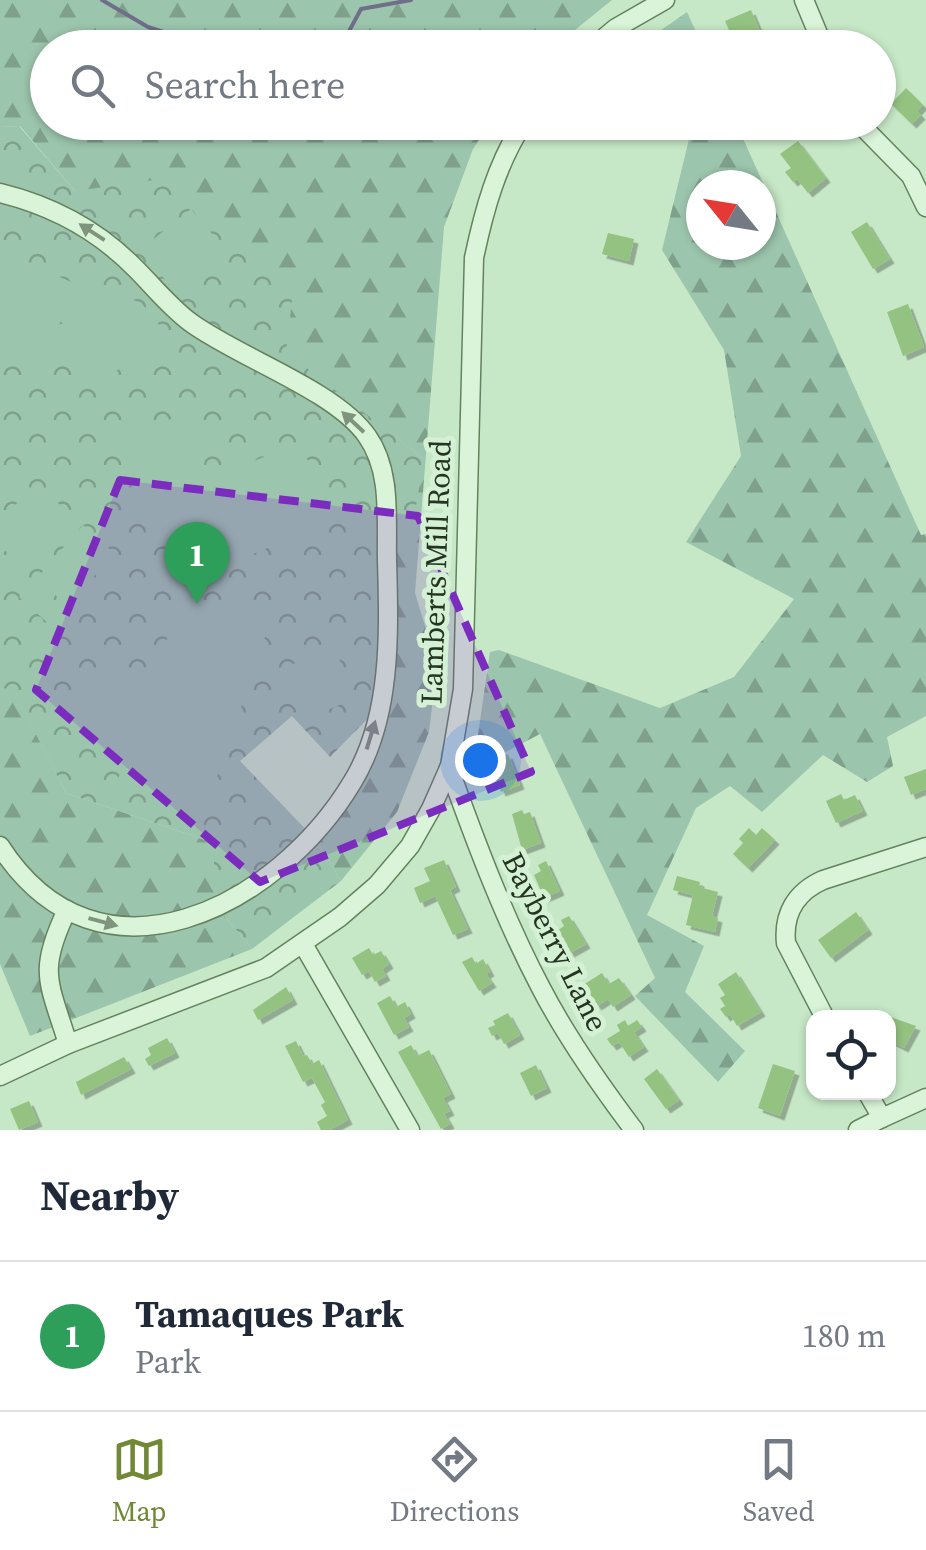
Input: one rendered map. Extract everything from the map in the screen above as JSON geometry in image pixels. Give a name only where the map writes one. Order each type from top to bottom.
[{"type":"street","points":[[614,30],[665,0]]},
{"type":"street","points":[[804,0],[816,30]]},
{"type":"street","name":"Lamberts Mill Road","points":[[0,1076],[68,1044],[266,968],[304,944],[377,886],[410,846],[432,808],[449,768],[463,688],[474,258],[484,212],[515,140]]},
{"type":"street","points":[[876,140],[911,176],[926,207]]},
{"type":"street","points":[[0,193],[50,208],[110,244],[190,322],[327,401],[354,420],[368,437],[384,470],[387,666],[368,748],[353,781],[293,856],[259,884],[213,912],[172,923],[112,926],[49,901],[28,883],[0,846]]},
{"type":"street","name":"Bayberry Lane","points":[[449,768],[484,863],[542,990],[594,1076],[634,1130]]},
{"type":"street","points":[[821,1010],[786,944],[792,903],[807,887],[823,880],[926,848]]},
{"type":"street","points":[[67,910],[52,944],[46,977],[68,1044]]},
{"type":"street","points":[[304,944],[410,1130]]},
{"type":"street","points":[[858,1130],[926,1098]]},
{"type":"street","points":[[872,1100],[882,1118]]},
{"type":"highlighted area","points":[[120,480],[418,516],[531,772],[260,882],[36,690]]},
{"type":"green space","points":[[0,0],[612,0],[575,30],[30,30],[30,138],[20,126],[0,127]]},
{"type":"green space","points":[[687,12],[695,30],[661,30]]},
{"type":"green space","points":[[19,126],[75,191],[176,177],[293,292],[286,352],[424,459],[414,517],[396,521],[392,694],[330,757],[292,716],[240,761],[317,841],[341,881],[252,949],[214,903],[214,843],[66,793],[13,689],[0,688],[0,127]]},
{"type":"green space","points":[[32,140],[479,140],[444,227],[415,593],[437,665],[429,732],[397,812],[341,881],[317,841],[392,694],[396,520],[424,459],[75,191]]},
{"type":"green space","points":[[689,140],[744,140],[757,170],[686,170],[686,260],[776,260],[776,212],[921,535],[926,534],[926,716],[887,737],[893,766],[867,782],[823,755],[762,812],[730,786],[696,808],[647,915],[704,946],[685,992],[745,1051],[718,1082],[635,996],[655,978],[540,734],[473,769],[490,652],[499,650],[660,708],[734,677],[794,599],[686,542],[741,456],[724,350],[662,250]]},
{"type":"green space","points":[[191,209],[223,247],[172,288],[140,250]]},
{"type":"green space","points":[[0,252],[76,284],[73,294],[113,286],[149,310],[172,344],[103,377],[85,371],[61,321],[44,362],[0,343]]},
{"type":"green space","points":[[176,417],[197,422],[202,439],[203,472],[194,486],[300,442],[333,520],[185,583],[128,455],[114,446],[116,431],[134,434]]},
{"type":"green space","points":[[35,483],[66,510],[53,525],[22,497]]},
{"type":"green space","points":[[18,502],[49,530],[36,544],[5,516]]},
{"type":"green space","points":[[1,521],[32,549],[19,563],[0,546]]},
{"type":"green space","points":[[83,525],[114,553],[101,567],[71,540]]},
{"type":"green space","points":[[66,544],[98,572],[84,587],[54,559]]},
{"type":"green space","points":[[49,564],[80,591],[67,606],[37,578]]},
{"type":"green space","points":[[32,583],[63,610],[50,625],[19,597]]},
{"type":"green space","points":[[183,593],[270,623],[204,815],[116,785],[137,725],[105,749],[66,699],[123,667],[147,697]]},
{"type":"green space","points":[[315,651],[338,652],[349,701],[306,719],[283,696],[292,665]]},
{"type":"green space","points":[[0,688],[13,688],[66,793],[214,843],[214,903],[252,949],[30,1036],[0,964]]},
{"type":"building","points":[[751,10],[759,30],[729,30],[725,21]]},
{"type":"building","points":[[906,88],[923,105],[917,111],[921,115],[912,124],[896,109],[896,99]]},
{"type":"building","points":[[798,141],[826,178],[808,193],[785,172],[791,168],[780,154]]},
{"type":"building","points":[[867,222],[890,259],[873,269],[851,232]]},
{"type":"building","points":[[608,233],[634,239],[629,261],[602,254]]},
{"type":"building","points":[[908,304],[924,347],[903,356],[887,312]]},
{"type":"building","points":[[508,754],[520,785],[501,792],[489,761]]},
{"type":"building","points":[[926,769],[926,789],[911,795],[904,777]]},
{"type":"building","points":[[841,794],[844,800],[855,795],[863,811],[836,823],[826,801]]},
{"type":"building","points":[[522,810],[524,814],[530,812],[541,843],[522,850],[512,814]]},
{"type":"building","points":[[749,828],[756,835],[762,828],[775,840],[748,868],[733,854]]},
{"type":"building","points":[[444,860],[456,887],[450,890],[468,929],[453,935],[435,896],[420,903],[414,888],[430,881],[424,868]]},
{"type":"building","points":[[546,861],[560,891],[544,898],[534,875],[541,871],[538,865]]},
{"type":"building","points":[[677,876],[718,892],[712,916],[718,918],[715,932],[686,925],[693,895],[673,890]]},
{"type":"building","points":[[856,912],[868,930],[831,958],[818,940]]},
{"type":"building","points":[[569,916],[586,944],[570,953],[557,931],[564,926],[561,920]]},
{"type":"building","points":[[369,948],[373,955],[381,951],[389,964],[382,969],[386,976],[375,982],[369,971],[362,975],[352,958]]},
{"type":"building","points":[[472,957],[476,964],[483,959],[490,972],[486,974],[492,983],[479,991],[462,962]]},
{"type":"building","points":[[736,972],[761,1012],[737,1026],[730,1014],[726,1017],[720,1009],[725,1006],[720,998],[725,995],[718,984]]},
{"type":"building","points":[[602,973],[609,984],[619,978],[631,995],[613,1007],[608,999],[597,1006],[583,985]]},
{"type":"building","points":[[286,987],[293,1000],[258,1020],[253,1010]]},
{"type":"building","points":[[390,996],[396,1007],[405,1002],[411,1014],[404,1018],[409,1027],[394,1035],[377,1003]]},
{"type":"building","points":[[508,1013],[520,1035],[504,1044],[498,1033],[492,1036],[488,1028]]},
{"type":"building","points":[[896,1019],[916,1026],[904,1048],[896,1044]]},
{"type":"building","points":[[625,1020],[628,1026],[637,1020],[642,1027],[634,1032],[644,1047],[629,1057],[619,1042],[612,1046],[607,1039],[620,1031],[617,1025]]},
{"type":"building","points":[[167,1038],[175,1053],[149,1066],[145,1059],[151,1055],[148,1048]]},
{"type":"building","points":[[296,1041],[312,1064],[319,1060],[348,1120],[329,1130],[321,1130],[317,1122],[327,1116],[321,1105],[325,1102],[312,1078],[303,1082],[285,1046]]},
{"type":"building","points":[[411,1045],[417,1056],[429,1050],[451,1094],[443,1098],[450,1111],[444,1114],[450,1124],[441,1129],[398,1052]]},
{"type":"building","points":[[124,1057],[131,1069],[81,1095],[76,1082]]},
{"type":"building","points":[[773,1064],[795,1071],[780,1116],[758,1108]]},
{"type":"building","points":[[536,1065],[547,1088],[531,1096],[520,1073]]},
{"type":"building","points":[[657,1069],[679,1100],[666,1109],[644,1079]]},
{"type":"building","points":[[29,1101],[38,1122],[19,1130],[10,1109]]},
{"type":"waterway","points":[[102,0],[157,30]]},
{"type":"waterway","points":[[350,30],[361,9],[411,0]]},
{"type":"place","name":"Tamaques Park","points":[[197,604]]}]
